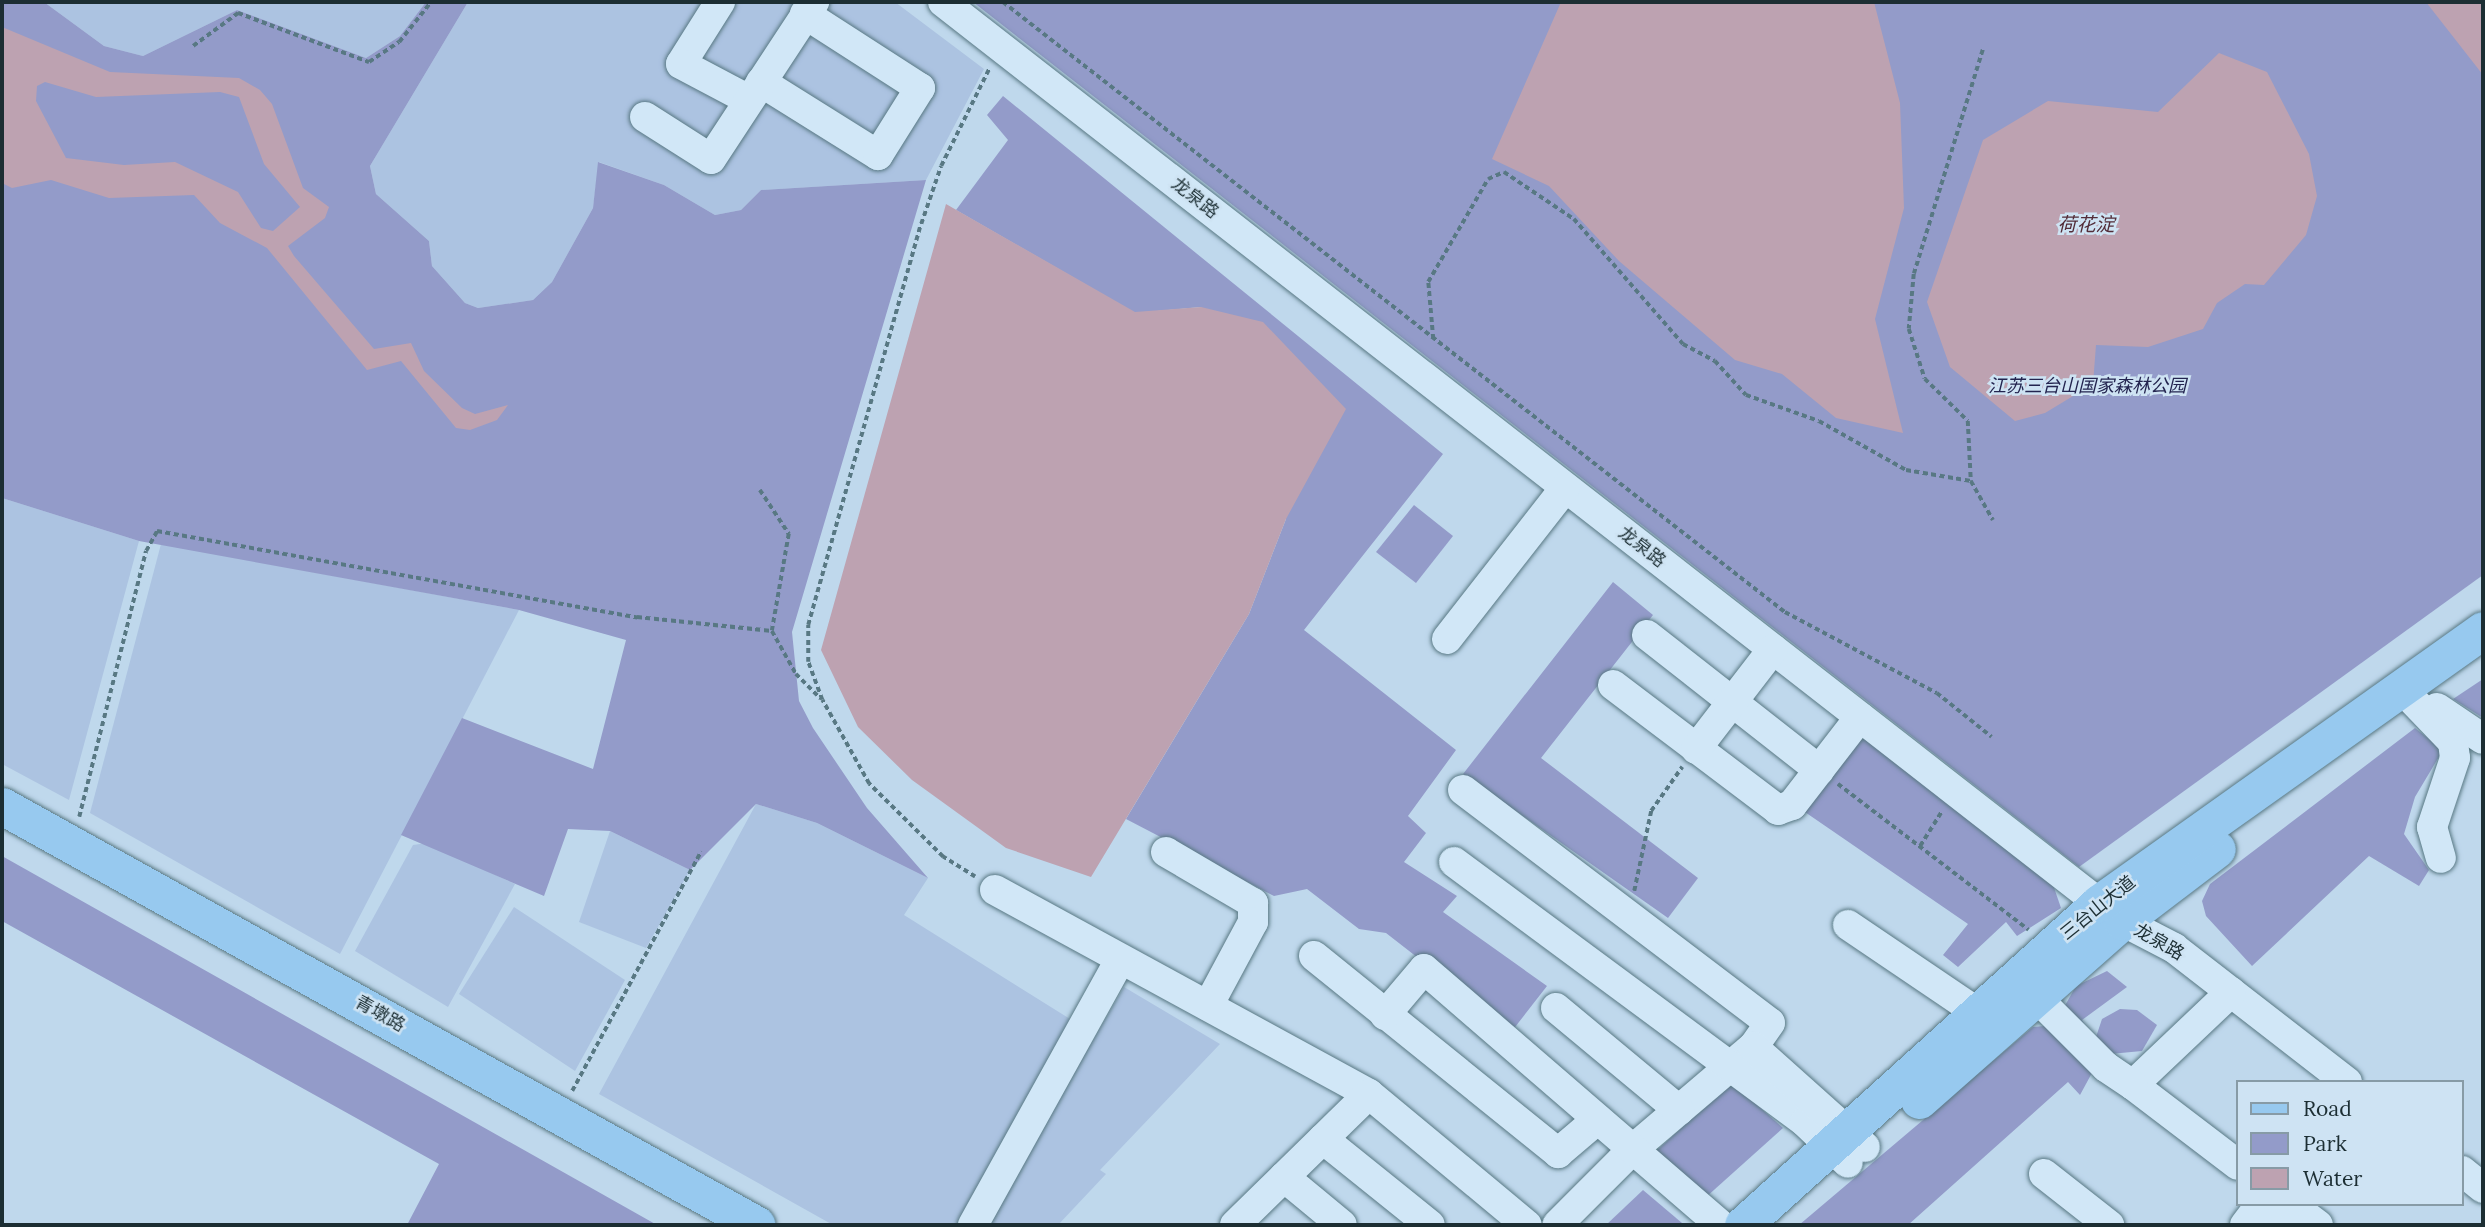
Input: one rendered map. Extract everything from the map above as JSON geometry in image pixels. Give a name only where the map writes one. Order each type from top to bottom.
[{"type":"main road","name":"三台山大道","points":[[1777,1225],[1848,1147],[1978,1013],[2051,947],[2111,912],[2415,692],[2483,630]]},
{"type":"main road","name":"三台山大道","points":[[2415,692],[2483,657]]},
{"type":"main road","name":"青墩路","points":[[2,806],[757,1225]]},
{"type":"main road","name":"三台山大道","points":[[1743,1225],[1848,1147],[2036,998],[2111,912]]},
{"type":"street","points":[[645,117],[711,159],[755,91],[809,8],[920,88],[878,155],[755,91],[681,64],[720,2]]},
{"type":"street","name":"龙泉路","points":[[943,2],[2111,912],[2174,948],[2344,1080]]},
{"type":"street","points":[[1447,639],[1565,488]]},
{"type":"street","points":[[1647,635],[1819,770]]},
{"type":"street","points":[[1696,749],[1773,649]]},
{"type":"street","points":[[1613,685],[1779,810],[1793,805],[1860,717]]},
{"type":"street","points":[[2415,692],[2483,738]]},
{"type":"street","points":[[2415,692],[2453,742],[2455,758],[2432,827],[2441,858]]},
{"type":"street","points":[[1463,790],[1770,1023],[1754,1047],[1633,1149],[1557,1225]]},
{"type":"street","points":[[1166,852],[1253,903],[1253,922],[1208,1006]]},
{"type":"street","points":[[1454,862],[1731,1066],[1848,1147]]},
{"type":"street","points":[[995,890],[1369,1094],[1527,1225]]},
{"type":"street","points":[[1848,925],[1978,1013]]},
{"type":"street","points":[[1314,956],[1558,1153],[1598,1119]]},
{"type":"street","points":[[973,1225],[1120,960]]},
{"type":"street","points":[[1385,1016],[1424,969],[1721,1225]]},
{"type":"street","points":[[2133,1084],[2231,992]]},
{"type":"street","points":[[2036,998],[2106,1067],[2133,1084],[2236,1163]]},
{"type":"street","points":[[1556,1008],[1679,1110]]},
{"type":"street","points":[[1754,1047],[1848,1147]]},
{"type":"street","points":[[1247,1222],[1284,1177],[1369,1094]]},
{"type":"street","points":[[1324,1139],[1430,1225]]},
{"type":"street","points":[[2464,1173],[2483,1188]]},
{"type":"street","points":[[2044,1174],[2109,1225]]},
{"type":"street","points":[[1284,1177],[1342,1225]]},
{"type":"street","points":[[2245,1225],[2259,1206]]},
{"type":"street","points":[[2272,1225],[2288,1206]]},
{"type":"street","points":[[2293,1206],[2318,1225]]},
{"type":"path","points":[[193,46],[238,13],[369,62],[398,42],[431,2]]},
{"type":"path","points":[[1003,2],[1433,341],[1785,612],[1937,693],[1992,737]]},
{"type":"path","points":[[995,890],[943,857],[869,784],[822,700],[808,662],[808,625],[929,200],[1000,46]]},
{"type":"path","points":[[1983,50],[1909,301],[1917,367],[1968,421],[1970,481],[1993,520]]},
{"type":"path","points":[[1433,341],[1428,282],[1488,179],[1504,172],[1574,219],[1683,344],[1714,361],[1746,395],[1818,421],[1906,470],[1970,481]]},
{"type":"path","points":[[760,490],[789,534],[772,631],[796,674],[822,700]]},
{"type":"path","points":[[72,844],[146,551],[157,531],[637,617],[772,631]]},
{"type":"path","points":[[1622,911],[1639,880],[1654,805],[1696,749]]},
{"type":"path","points":[[1819,770],[2051,947]]},
{"type":"path","points":[[1919,846],[1959,794]]},
{"type":"path","points":[[559,1114],[701,851]]},
{"type":"shaded area","points":[[44,2],[426,2],[400,36],[366,58],[237,10],[143,56],[104,46]]},
{"type":"shaded area","points":[[468,2],[895,2],[984,69],[926,180],[761,190],[741,210],[715,215],[664,185],[599,162],[593,208],[552,282],[533,300],[478,308],[465,303],[432,266],[429,241],[376,194],[370,166]]},
{"type":"shaded area","points":[[2,498],[139,541],[69,800],[2,764]]},
{"type":"shaded area","points":[[161,544],[519,610],[340,954],[90,813]]},
{"type":"shaded area","points":[[756,804],[817,823],[928,878],[904,915],[1078,1024],[964,1225],[833,1225],[599,1094]]},
{"type":"shaded area","points":[[610,831],[690,870],[646,948],[579,922]]},
{"type":"shaded area","points":[[427,843],[515,884],[448,1007],[355,951],[413,845]]},
{"type":"shaded area","points":[[514,907],[625,980],[575,1071],[459,994]]},
{"type":"shaded area","points":[[1124,987],[1220,1044],[1100,1170],[1106,1174],[1058,1225],[985,1225]]},
{"type":"green space","points":[[2,2],[44,2],[104,46],[143,56],[237,10],[366,58],[400,36],[426,2],[468,2],[370,166],[376,194],[429,241],[432,266],[465,303],[478,308],[533,300],[552,282],[593,208],[598,162],[664,185],[715,215],[741,210],[761,190],[926,180],[792,632],[799,701],[813,728],[867,808],[928,878],[817,823],[756,804],[690,870],[610,831],[568,829],[544,896],[401,835],[462,718],[593,769],[626,640],[519,610],[139,541],[2,498]]},
{"type":"green space","name":"江苏三台山国家森林公园","points":[[973,2],[2483,2],[2483,575],[2079,867]]},
{"type":"green space","points":[[1003,96],[1443,454],[1304,630],[1456,750],[1408,816],[1426,833],[1404,862],[1457,896],[1443,912],[1547,986],[1512,1031],[1386,933],[1359,929],[1307,889],[1274,896],[1126,819],[1249,614],[1286,519],[1201,307],[1135,313],[956,210],[1008,140],[987,115]]},
{"type":"green space","points":[[1414,505],[1453,536],[1416,583],[1376,552]]},
{"type":"green space","points":[[1613,582],[1653,615],[1541,758],[1698,878],[1668,918],[1463,774]]},
{"type":"green space","points":[[2483,679],[2483,718],[2453,699]]},
{"type":"green space","points":[[2415,728],[2443,750],[2415,797],[2404,834],[2429,870],[2419,886],[2369,856],[2252,966],[2206,916],[2202,901],[2210,884]]},
{"type":"green space","points":[[1857,732],[2049,873],[2061,908],[2017,936],[2006,922],[1958,967],[1943,955],[1968,924],[1802,810]]},
{"type":"green space","points":[[2,856],[657,1225],[407,1225],[439,1164],[2,921]]},
{"type":"green space","points":[[2107,971],[2127,987],[2082,1020],[2086,1027],[2063,1009],[2076,986]]},
{"type":"green space","points":[[2120,1009],[2137,1010],[2157,1025],[2142,1051],[2110,1054],[2096,1037],[2102,1019]]},
{"type":"green space","points":[[2045,1026],[2093,1071],[2080,1095],[2068,1082],[1908,1225],[1799,1225],[2033,1027]]},
{"type":"green space","points":[[1731,1082],[1783,1128],[1705,1198],[1652,1155]]},
{"type":"green space","points":[[1643,1190],[1682,1223],[1606,1225]]},
{"type":"water","points":[[1561,2],[1874,2],[1900,103],[1904,208],[1875,319],[1903,433],[1836,418],[1782,374],[1735,360],[1619,261],[1549,186],[1492,159]]},
{"type":"water","points":[[2426,2],[2483,2],[2483,75]]},
{"type":"water","points":[[2,27],[110,72],[239,78],[260,90],[272,104],[303,188],[329,207],[325,218],[288,246],[294,256],[374,349],[411,343],[424,371],[462,408],[475,414],[508,405],[497,420],[470,430],[456,428],[401,361],[367,370],[267,248],[220,223],[194,195],[109,198],[51,180],[12,188],[2,183]],"holes":[[[45,82],[96,97],[220,92],[239,97],[264,164],[300,207],[273,231],[261,228],[238,192],[175,162],[124,165],[66,158],[36,101],[37,86]]]},
{"type":"water","name":"荷花淀","points":[[2219,53],[2267,72],[2309,154],[2317,196],[2306,235],[2264,285],[2245,284],[2217,303],[2203,329],[2148,347],[2096,345],[2093,384],[2045,413],[2015,421],[1950,367],[1927,302],[1983,140],[2048,101],[2158,112]]},
{"type":"water","points":[[946,204],[1135,312],[1201,307],[1263,322],[1346,409],[1286,519],[1249,614],[1091,877],[1006,848],[912,780],[858,727],[821,650]]}]
